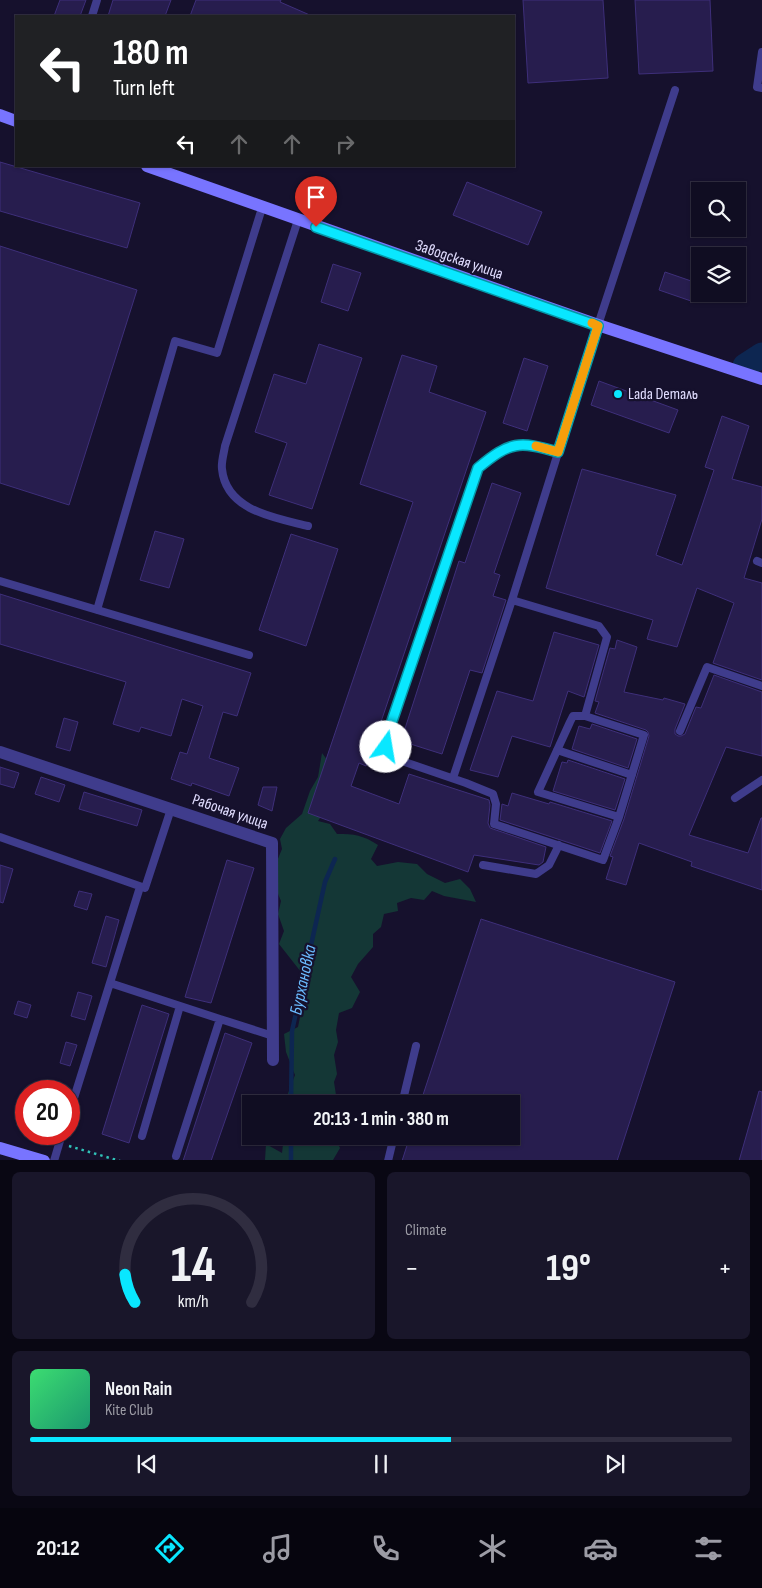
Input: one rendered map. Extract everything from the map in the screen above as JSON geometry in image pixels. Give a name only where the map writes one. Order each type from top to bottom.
[{"type":"street","points":[[0,115],[15,120]]},
{"type":"street","name":"Заводская улица","points":[[150,167],[598,326],[762,379]]},
{"type":"street","name":"Рабочая улица","points":[[0,752],[272,843],[273,1060]]},
{"type":"street","points":[[0,1148],[44,1160]]},
{"type":"lane","points":[[92,15],[97,0]]},
{"type":"lane","points":[[762,52],[757,87],[762,88]]},
{"type":"lane","points":[[453,778],[675,90]]},
{"type":"lane","points":[[96,610],[175,341],[217,353],[262,208]]},
{"type":"lane","points":[[298,220],[225,446],[222,469],[226,488],[239,502],[265,515],[308,526]]},
{"type":"lane","points":[[558,452],[533,445],[509,446],[492,456],[478,468],[390,727],[386,747],[396,758],[493,794],[496,804],[494,824],[603,860],[619,817],[644,735],[585,716],[573,716],[538,792],[619,817]]},
{"type":"lane","points":[[0,581],[249,655]]},
{"type":"lane","points":[[512,600],[599,626],[603,630],[607,637],[606,644],[585,716]]},
{"type":"lane","points":[[680,732],[706,667],[762,686]]},
{"type":"lane","points":[[558,750],[632,775]]},
{"type":"lane","points":[[735,798],[762,780]]},
{"type":"lane","points":[[0,837],[145,888],[171,809]]},
{"type":"lane","points":[[483,864],[536,874],[549,865],[559,845]]},
{"type":"lane","points":[[80,1080],[140,886]]},
{"type":"lane","points":[[110,984],[273,1036]]},
{"type":"lane","points":[[142,1136],[180,1006]]},
{"type":"lane","points":[[176,1156],[220,1019]]},
{"type":"lane","points":[[404,1095],[416,1046]]},
{"type":"lane","points":[[54,1160],[59,1145]]},
{"type":"lane","points":[[388,1160],[392,1145]]},
{"type":"path","points":[[63,1145],[120,1160]]},
{"type":"green space","points":[[322,753],[336,772],[328,806],[318,821],[330,824],[337,834],[358,836],[378,845],[371,859],[377,866],[398,862],[417,864],[427,874],[445,883],[460,879],[470,889],[476,902],[444,896],[432,891],[424,900],[411,898],[397,903],[398,911],[384,914],[381,927],[373,934],[373,947],[358,964],[351,977],[360,992],[352,1008],[339,1013],[336,1030],[338,1042],[334,1055],[337,1074],[334,1082],[336,1095],[287,1095],[295,1075],[286,1052],[284,1034],[298,1027],[304,997],[301,972],[279,944],[284,931],[278,914],[281,901],[276,889],[277,861],[282,849],[280,839],[286,828],[302,814],[310,791],[318,777]]},
{"type":"green space","points":[[266,1145],[282,1153],[283,1145],[338,1145],[340,1148],[333,1160],[265,1160]]},
{"type":"building","points":[[60,0],[86,0],[80,15],[54,15]]},
{"type":"building","points":[[113,0],[171,0],[165,15],[108,15]]},
{"type":"building","points":[[196,0],[281,0],[280,2],[310,15],[190,15]]},
{"type":"building","points":[[523,0],[603,0],[608,78],[528,83]]},
{"type":"building","points":[[635,0],[710,0],[713,71],[639,74]]},
{"type":"building","points":[[0,162],[140,203],[127,248],[0,211]]},
{"type":"building","points":[[467,182],[542,212],[528,245],[453,215]]},
{"type":"building","points":[[0,246],[137,290],[69,505],[0,483]]},
{"type":"building","points":[[333,264],[361,273],[348,311],[321,302]]},
{"type":"building","points":[[665,272],[691,281],[691,301],[659,290]]},
{"type":"building","points":[[319,344],[362,358],[312,509],[269,495],[287,443],[255,432],[274,374],[306,384]]},
{"type":"building","points":[[402,355],[437,366],[429,392],[486,412],[366,766],[359,763],[351,786],[399,804],[409,774],[489,800],[488,823],[490,828],[546,847],[543,862],[539,865],[474,855],[468,872],[308,813],[413,502],[360,484]]},
{"type":"building","points":[[524,358],[548,366],[527,431],[503,423]]},
{"type":"building","points":[[599,381],[678,410],[669,433],[591,405]]},
{"type":"building","points":[[722,416],[749,426],[732,479],[762,487],[762,519],[744,578],[762,583],[762,680],[713,663],[734,603],[697,588],[677,647],[647,639],[653,620],[546,588],[582,469],[676,495],[656,555],[682,565],[714,470],[705,467]]},
{"type":"building","points":[[492,483],[521,493],[494,573],[500,575],[493,596],[506,600],[482,673],[470,670],[442,754],[401,741],[459,561],[465,563]]},
{"type":"building","points":[[155,531],[184,539],[169,588],[140,580]]},
{"type":"building","points":[[291,534],[338,549],[306,646],[259,630]]},
{"type":"building","points":[[0,594],[251,673],[237,716],[223,712],[209,758],[239,768],[229,796],[192,783],[191,786],[171,779],[180,752],[187,754],[203,706],[182,699],[171,736],[141,727],[139,732],[113,724],[126,682],[0,644]]},
{"type":"building","points":[[554,632],[599,645],[584,697],[568,691],[550,747],[512,736],[498,777],[470,770],[497,691],[533,701]]},
{"type":"building","points":[[617,640],[637,647],[624,692],[663,700],[664,698],[685,704],[675,729],[675,734],[678,736],[685,734],[696,707],[701,708],[714,675],[762,692],[762,756],[726,747],[689,835],[748,853],[762,818],[762,890],[691,866],[692,862],[639,843],[626,885],[606,879],[613,857],[610,856],[624,819],[649,736],[646,730],[595,713],[599,702],[595,701],[610,648],[615,649]]},
{"type":"building","points":[[64,718],[78,722],[70,751],[56,747]]},
{"type":"building","points":[[592,724],[637,739],[628,768],[572,749],[579,726],[590,729]]},
{"type":"building","points":[[568,760],[625,779],[615,810],[553,791],[562,762],[567,763]]},
{"type":"building","points":[[0,767],[19,773],[14,788],[0,784]]},
{"type":"building","points":[[41,777],[65,785],[59,802],[35,794]]},
{"type":"building","points":[[263,787],[277,787],[272,811],[258,805]]},
{"type":"building","points":[[84,792],[142,810],[137,826],[79,809]]},
{"type":"building","points":[[512,793],[549,804],[550,802],[612,821],[600,853],[500,820],[502,804],[508,806]]},
{"type":"building","points":[[227,860],[254,868],[211,1003],[185,997]]},
{"type":"building","points":[[0,865],[13,869],[3,903],[0,902]]},
{"type":"building","points":[[79,891],[92,894],[87,910],[74,906]]},
{"type":"building","points":[[106,916],[119,920],[106,967],[92,963]]},
{"type":"building","points":[[481,919],[675,982],[617,1160],[402,1160],[407,1145],[520,1145],[520,1095],[423,1095]]},
{"type":"building","points":[[78,992],[92,996],[85,1020],[71,1016]]},
{"type":"building","points":[[18,1001],[31,1005],[27,1018],[14,1014]]},
{"type":"building","points":[[142,1005],[169,1014],[129,1143],[102,1134]]},
{"type":"building","points":[[225,1033],[252,1043],[211,1160],[183,1160]]},
{"type":"building","points":[[66,1042],[77,1045],[70,1066],[60,1063]]},
{"type":"building","points":[[759,1091],[762,1092],[762,1160],[739,1160]]},
{"type":"waterway","name":"Бурхановка","points":[[745,366],[762,355]]},
{"type":"waterway","name":"Бурхановка","points":[[291,1095],[292,1031],[325,882],[335,859]]},
{"type":"waterway","name":"Бурхановка","points":[[291,1145],[291,1160]]},
{"type":"slow traffic","points":[[536,446],[558,452],[598,326],[592,323]]},
{"type":"place","name":"Lada Dеталь","points":[[618,394]]},
{"type":"route","points":[[316,227],[598,326],[558,452],[533,445],[509,446],[492,456],[478,468],[390,727],[386,747]]}]
